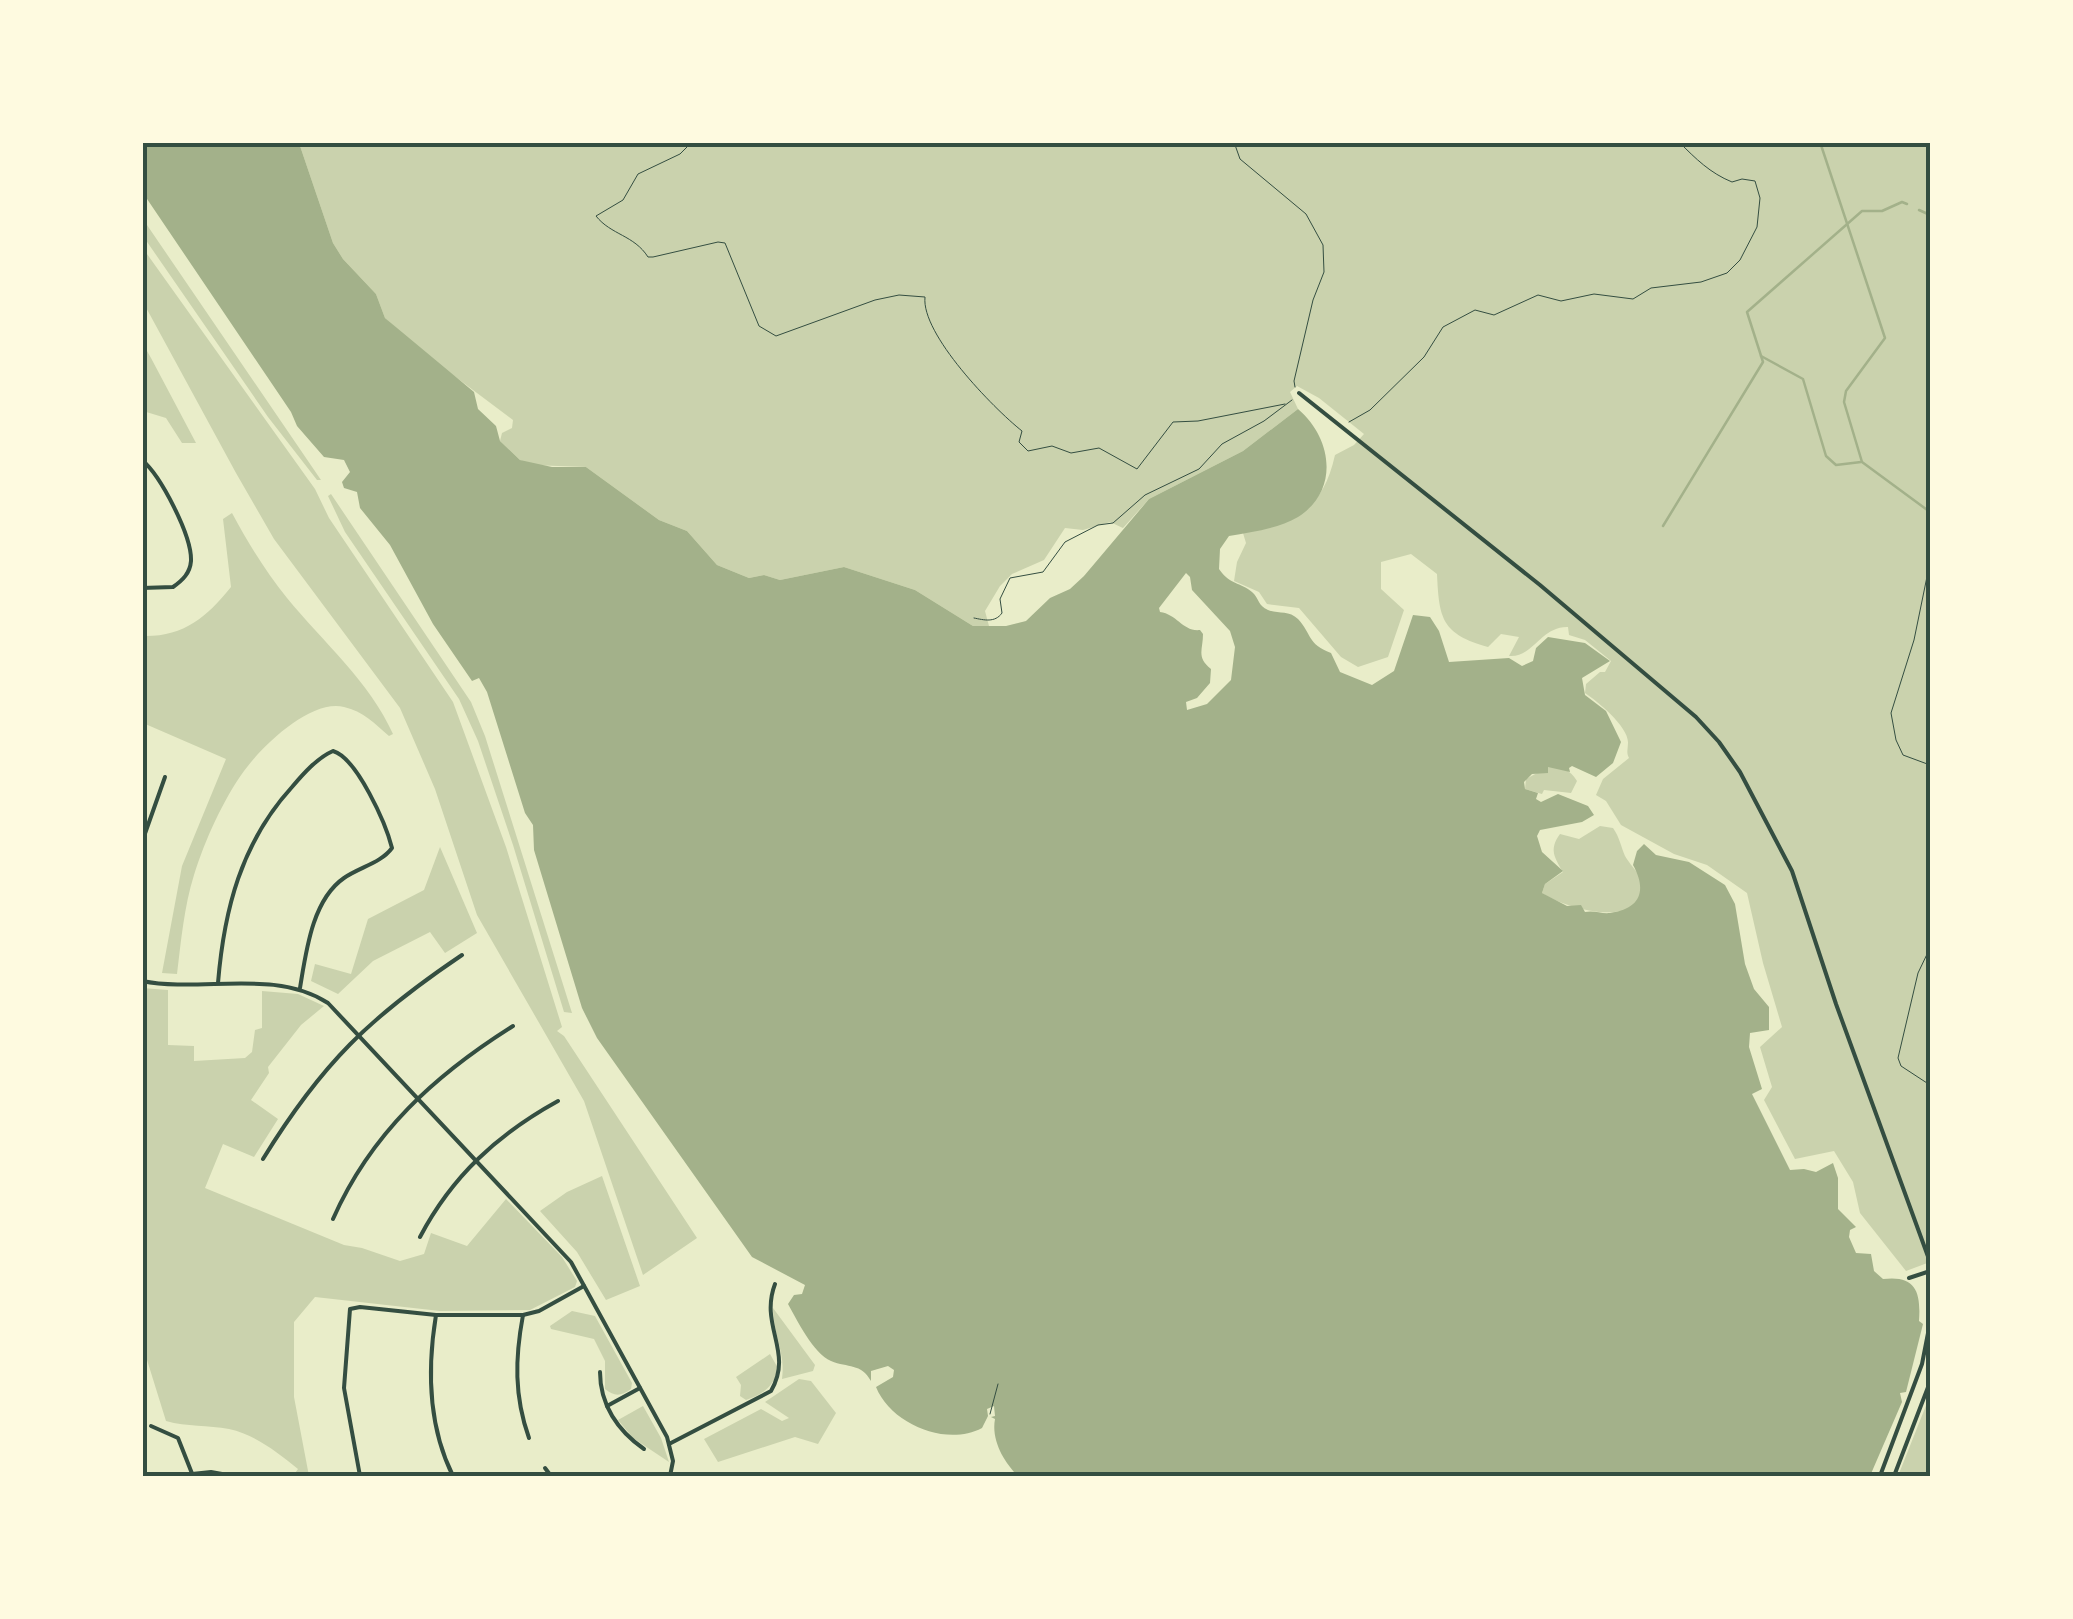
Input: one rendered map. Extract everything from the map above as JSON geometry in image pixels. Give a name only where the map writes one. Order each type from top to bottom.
[{"type":"street","points":[[1299,392],[1540,584],[1696,717],[1719,742],[1740,772],[1792,871],[1930,1262]]},
{"type":"street","points":[[142,460],[156,474],[168,498],[191,560],[188,572],[174,586],[142,588]]},
{"type":"street","points":[[218,984],[225,919],[252,842],[284,795],[333,751],[345,757],[363,784],[392,848],[385,856],[347,876],[324,900],[300,988]]},
{"type":"street","points":[[142,842],[165,777]]},
{"type":"street","points":[[263,1159],[318,1078],[358,1034],[392,1003],[462,955]]},
{"type":"street","points":[[142,981],[300,988],[328,1002],[558,1246],[584,1286],[669,1444],[673,1462],[670,1476]]},
{"type":"street","points":[[333,1219],[366,1158],[418,1096],[462,1058],[513,1026]]},
{"type":"street","points":[[420,1238],[445,1194],[477,1159],[523,1122],[558,1101]]},
{"type":"street","points":[[1928,1255],[1930,1292]]},
{"type":"street","points":[[1909,1278],[1930,1270]]},
{"type":"street","points":[[669,1444],[771,1392],[781,1366],[770,1318],[775,1284]]},
{"type":"street","points":[[360,1476],[348,1425],[344,1362],[350,1309],[360,1306],[436,1316],[523,1315],[539,1311],[584,1286]]},
{"type":"street","points":[[523,1315],[516,1372],[522,1419],[529,1438]]},
{"type":"street","points":[[436,1316],[430,1373],[432,1404],[436,1430],[453,1476]]},
{"type":"street","points":[[1880,1476],[1922,1364],[1930,1323]]},
{"type":"street","points":[[600,1372],[607,1406],[625,1434],[644,1449]]},
{"type":"street","points":[[1894,1476],[1930,1382]]},
{"type":"street","points":[[607,1406],[640,1388]]},
{"type":"street","points":[[151,1426],[178,1438],[192,1475],[211,1472],[233,1476]]},
{"type":"street","points":[[544,1468],[551,1476]]},
{"type":"path","points":[[974,618],[999,618],[1000,599],[1010,578],[1042,572],[1065,542],[1098,524],[1113,523],[1145,495],[1198,470],[1222,444],[1264,421],[1299,392],[1294,381],[1312,300],[1324,272],[1323,245],[1306,214],[1240,160],[1234,142]]},
{"type":"path","points":[[1651,142],[1674,142]]},
{"type":"path","points":[[1341,426],[1370,410],[1424,358],[1443,327],[1479,310],[1494,316],[1538,295],[1561,301],[1594,294],[1633,299],[1658,286],[1727,274],[1740,260],[1757,227],[1760,198],[1755,181],[1732,182],[1716,176],[1679,142]]},
{"type":"path","points":[[691,143],[680,154],[638,174],[623,200],[596,216],[604,227],[632,239],[648,257],[726,243],[759,326],[776,336],[876,300],[899,295],[926,298],[924,309],[933,332],[987,400],[1019,428],[1023,434],[1020,442],[1028,451],[1052,446],[1071,453],[1099,448],[1137,470],[1174,422],[1198,422],[1285,404]]},
{"type":"path","points":[[1930,562],[1914,640],[1891,714],[1903,754],[1930,765]]},
{"type":"path","points":[[1930,948],[1918,973],[1898,1058],[1901,1066],[1930,1085]]},
{"type":"path","points":[[990,1414],[998,1384]]},
{"type":"shaded area","points":[[143,143],[299,143],[333,243],[343,259],[376,294],[385,318],[474,392],[478,409],[496,426],[500,441],[520,460],[552,467],[586,467],[659,520],[687,531],[717,565],[749,578],[764,575],[780,580],[844,567],[915,590],[973,626],[1006,626],[1026,621],[1050,598],[1070,589],[1084,576],[1149,499],[1243,451],[1298,409],[1318,434],[1324,449],[1325,479],[1320,493],[1311,506],[1290,521],[1229,536],[1220,549],[1219,569],[1252,592],[1265,608],[1298,619],[1314,642],[1331,653],[1340,672],[1372,685],[1394,671],[1413,615],[1430,617],[1449,662],[1509,658],[1522,666],[1533,661],[1536,648],[1548,637],[1585,643],[1610,661],[1582,678],[1585,695],[1606,711],[1621,742],[1613,763],[1596,777],[1572,766],[1570,772],[1548,767],[1548,773],[1532,774],[1524,782],[1525,789],[1538,793],[1536,799],[1541,802],[1558,794],[1588,806],[1594,815],[1582,822],[1540,830],[1537,836],[1542,852],[1563,871],[1545,884],[1542,893],[1567,906],[1581,905],[1585,912],[1610,913],[1629,907],[1640,890],[1633,865],[1644,844],[1656,855],[1689,862],[1725,885],[1735,904],[1745,964],[1754,989],[1769,1007],[1769,1030],[1750,1033],[1749,1047],[1762,1089],[1752,1094],[1790,1170],[1816,1172],[1833,1163],[1838,1178],[1838,1209],[1856,1227],[1850,1230],[1849,1237],[1856,1253],[1871,1254],[1874,1271],[1883,1279],[1909,1283],[1919,1302],[1919,1321],[1923,1324],[1906,1392],[1900,1393],[1902,1402],[1870,1476],[1018,1476],[997,1443],[995,1419],[991,1417],[995,1416],[994,1406],[987,1409],[982,1428],[952,1435],[921,1428],[894,1412],[876,1387],[893,1377],[894,1370],[888,1366],[871,1371],[871,1381],[858,1369],[824,1357],[812,1344],[788,1304],[794,1295],[802,1294],[805,1285],[752,1257],[597,1038],[582,1008],[534,850],[533,825],[525,813],[487,692],[479,678],[472,681],[433,624],[390,545],[360,508],[357,492],[344,488],[342,482],[350,472],[344,460],[324,457],[297,426],[143,193]],"holes":[[[1186,573],[1192,590],[1230,631],[1235,647],[1231,680],[1207,704],[1187,710],[1186,702],[1197,698],[1210,683],[1211,669],[1202,657],[1203,634],[1159,608]]]},
{"type":"shaded area","points":[[299,143],[1930,143],[1930,1262],[1906,1271],[1860,1213],[1853,1182],[1834,1151],[1795,1159],[1764,1100],[1772,1087],[1760,1047],[1782,1027],[1747,893],[1707,865],[1674,854],[1621,825],[1606,801],[1596,795],[1603,779],[1629,758],[1623,730],[1585,693],[1586,684],[1605,672],[1611,661],[1585,640],[1569,635],[1568,627],[1551,631],[1525,652],[1509,656],[1519,637],[1501,634],[1488,647],[1461,636],[1452,630],[1442,613],[1437,574],[1411,554],[1381,562],[1381,589],[1404,610],[1388,657],[1358,667],[1341,657],[1299,608],[1267,604],[1259,592],[1234,581],[1246,543],[1243,533],[1277,524],[1304,511],[1323,489],[1335,455],[1354,445],[1364,434],[1319,398],[1297,386],[1290,392],[1298,409],[1243,451],[1149,499],[1123,528],[1110,522],[1083,530],[1065,528],[1044,560],[1012,574],[1000,586],[985,611],[989,626],[973,626],[915,590],[844,567],[780,580],[764,575],[749,578],[717,565],[687,531],[659,520],[586,467],[531,465],[500,441],[502,433],[512,428],[513,420],[429,357],[385,318],[376,294],[343,259],[333,243]]},
{"type":"shaded area","points":[[143,218],[321,480],[317,480],[268,417],[143,236]]},
{"type":"shaded area","points":[[142,247],[315,489],[329,518],[453,702],[506,847],[562,1027],[557,1031],[697,1238],[643,1275],[584,1101],[477,915],[435,789],[400,708],[274,539],[236,473],[143,302]]},
{"type":"shaded area","points":[[143,344],[196,443],[182,443],[166,418],[143,411]]},
{"type":"shaded area","points":[[331,494],[471,702],[572,1013],[564,1012],[513,845],[478,741],[459,699],[345,532],[328,496]]},
{"type":"shaded area","points":[[232,513],[272,578],[359,680],[393,734],[389,736],[357,712],[331,706],[303,717],[263,749],[244,771],[215,821],[188,899],[177,974],[162,973],[182,866],[226,759],[143,723],[143,636],[170,633],[193,624],[231,587],[223,519]]},
{"type":"shaded area","points":[[1548,767],[1565,770],[1574,777],[1577,781],[1571,793],[1544,790],[1542,794],[1525,789],[1526,779]]},
{"type":"shaded area","points":[[1600,826],[1613,828],[1625,856],[1640,877],[1642,892],[1636,903],[1626,910],[1596,912],[1542,893],[1545,884],[1563,872],[1554,853],[1560,834],[1579,839]]},
{"type":"shaded area","points":[[440,847],[477,933],[445,953],[430,932],[373,961],[338,994],[311,981],[315,964],[351,974],[368,919],[424,890]]},
{"type":"shaded area","points":[[142,988],[168,990],[168,1045],[194,1046],[194,1061],[245,1058],[252,1052],[255,1030],[262,1028],[262,991],[298,994],[324,1006],[301,1025],[268,1067],[269,1073],[251,1100],[278,1119],[254,1157],[223,1144],[205,1188],[344,1245],[400,1261],[424,1254],[431,1233],[467,1246],[506,1199],[562,1257],[577,1281],[575,1287],[530,1310],[440,1311],[315,1297],[294,1322],[294,1397],[309,1476],[293,1476],[298,1469],[248,1435],[166,1421],[143,1347]]},
{"type":"shaded area","points":[[602,1176],[640,1286],[606,1300],[577,1252],[540,1211],[567,1192]]},
{"type":"shaded area","points":[[773,1308],[815,1365],[813,1371],[782,1379]]},
{"type":"shaded area","points":[[572,1311],[595,1316],[632,1383],[631,1389],[618,1395],[605,1389],[605,1361],[594,1339],[551,1329]]},
{"type":"shaded area","points":[[770,1354],[779,1370],[776,1376],[767,1389],[746,1400],[740,1396],[741,1385],[736,1377]]},
{"type":"shaded area","points":[[799,1379],[811,1381],[836,1413],[818,1444],[795,1437],[718,1462],[704,1439],[761,1409],[782,1421],[789,1418],[765,1402]]},
{"type":"shaded area","points":[[1930,1393],[1930,1476],[1898,1476],[1927,1403]]},
{"type":"shaded area","points":[[643,1406],[669,1462],[633,1438],[618,1420]]},
{"type":"waterway","points":[[1820,142],[1885,338],[1846,391],[1844,402],[1862,462],[1930,512]]},
{"type":"waterway","points":[[1663,526],[1763,362],[1747,312],[1862,211],[1882,211],[1902,202],[1907,204]]},
{"type":"waterway","points":[[1919,210],[1930,215]]},
{"type":"waterway","points":[[1761,356],[1803,379],[1826,456],[1836,465],[1861,462]]}]
